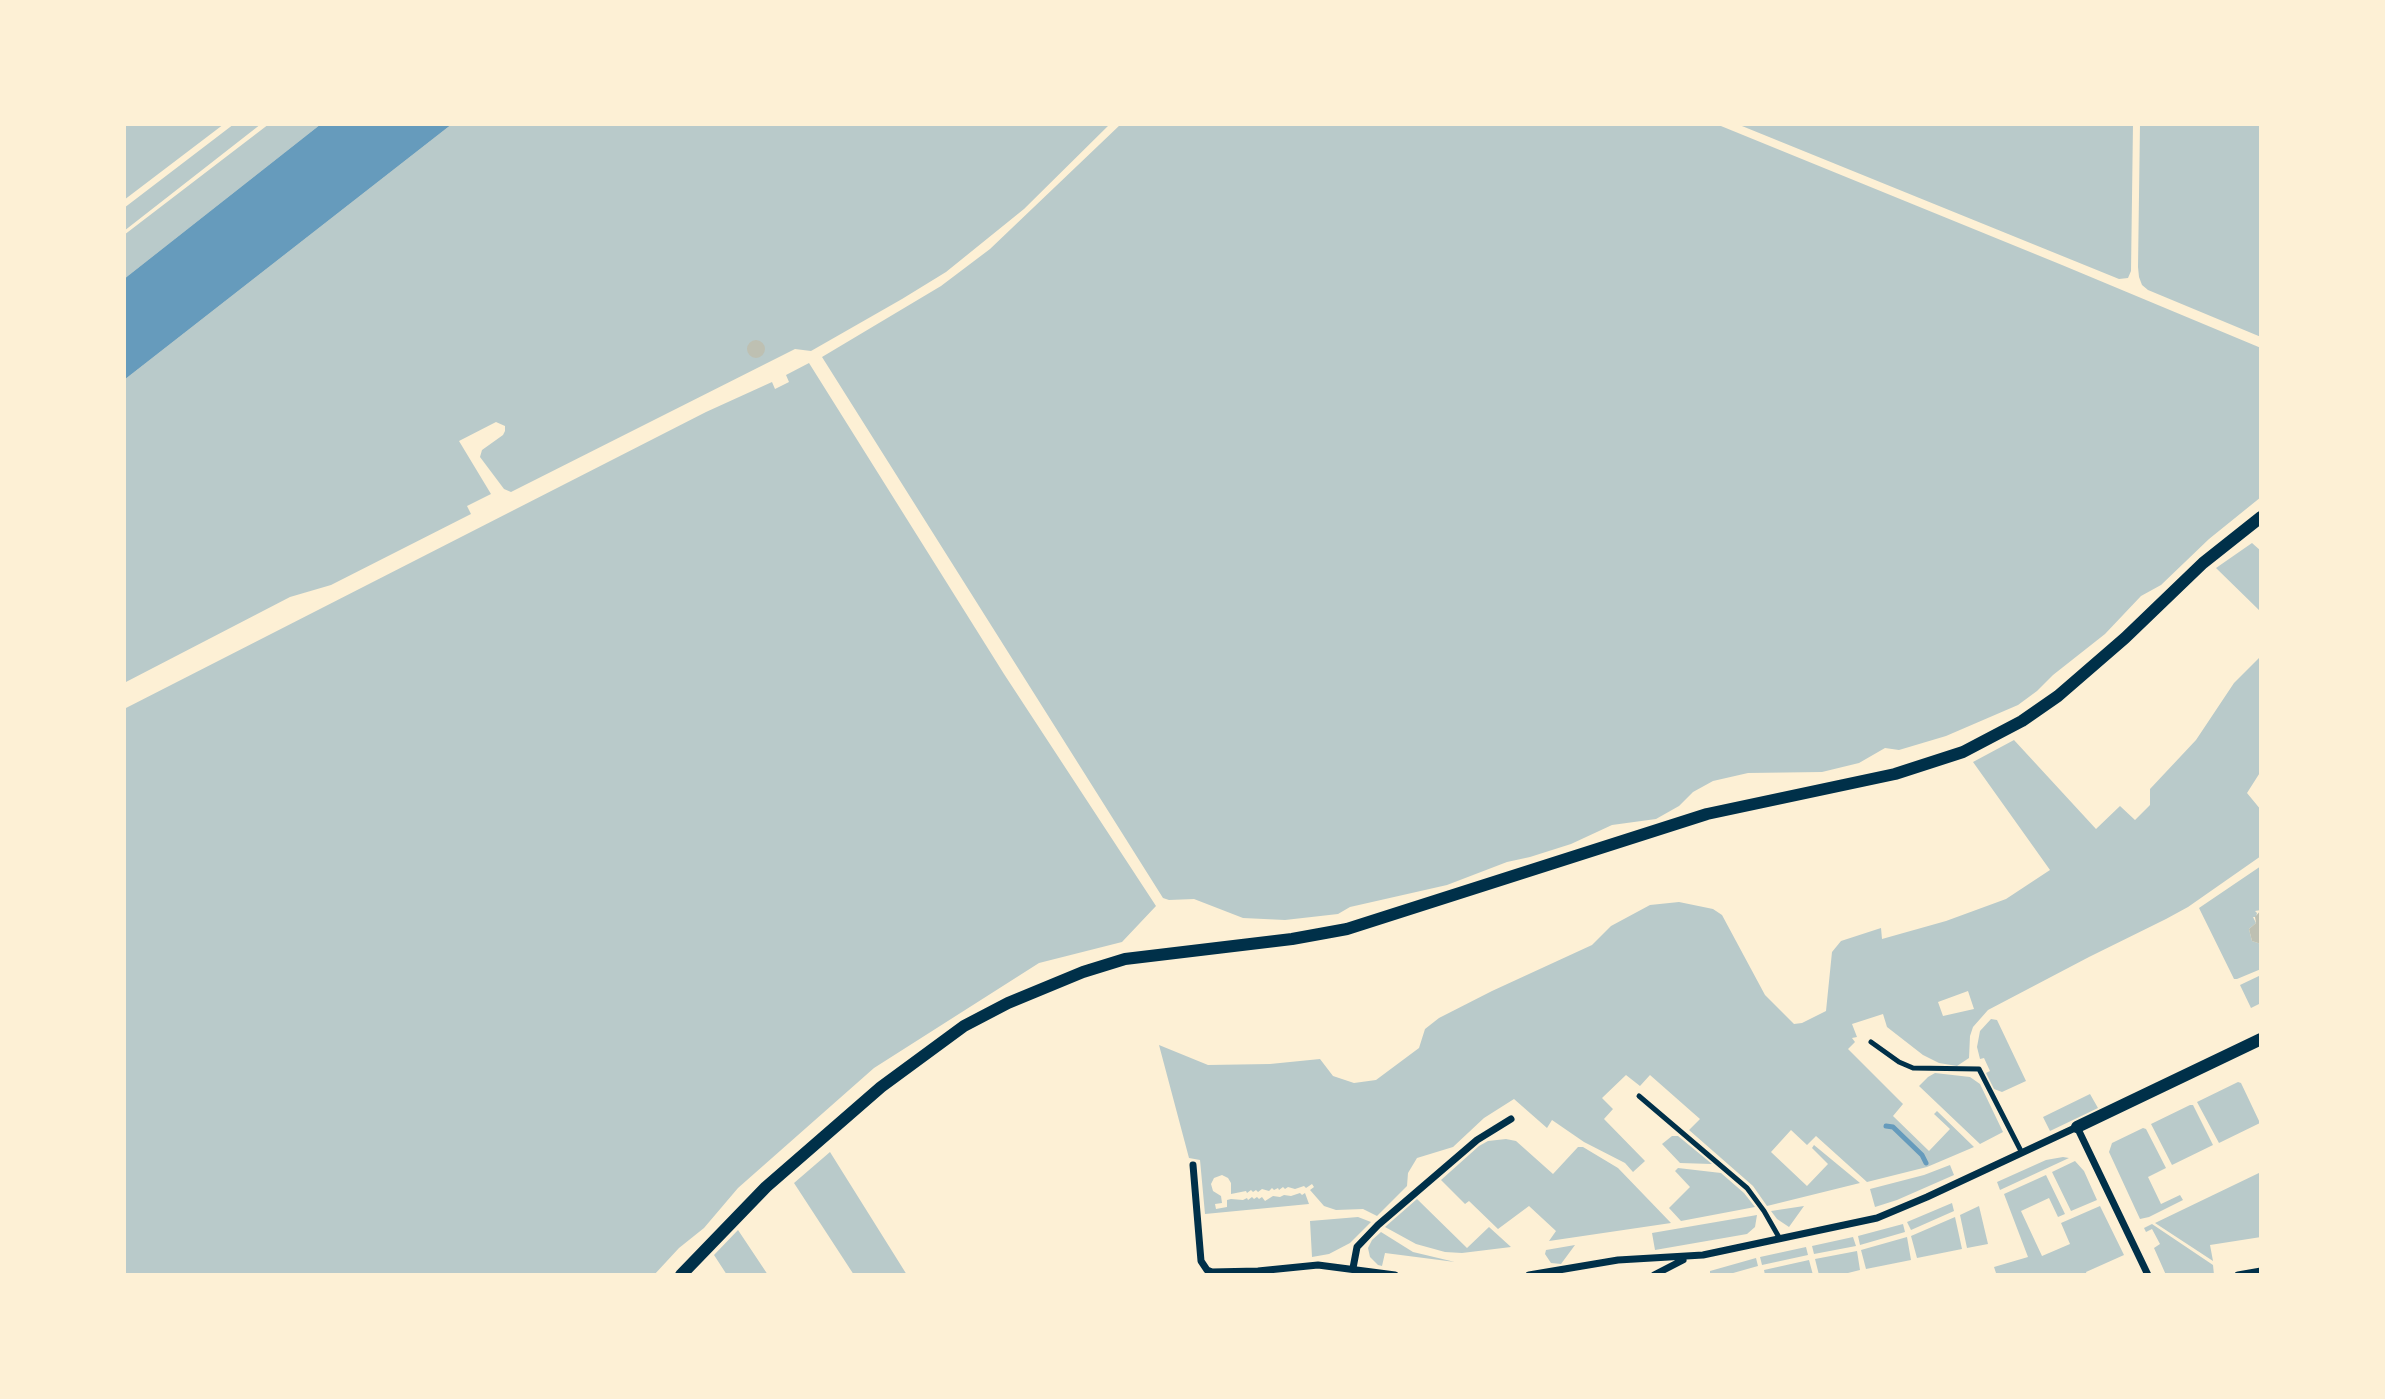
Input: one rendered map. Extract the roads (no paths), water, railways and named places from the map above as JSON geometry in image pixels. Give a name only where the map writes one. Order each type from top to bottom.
[{"type":"street","points":[[681,1275],[766,1187],[881,1087],[964,1026],[1008,1003],[1083,972],[1125,959],[1292,939],[1347,929],[1707,814],[1895,774],[1963,752],[2022,722],[2058,696],[2125,638],[2203,563],[2261,517]]},
{"type":"street","points":[[1529,1275],[1618,1260],[1687,1258],[1877,1218],[1902,1209],[2261,1039]]},
{"type":"street","points":[[1353,1268],[1357,1247],[1378,1224],[1477,1140],[1511,1119]]},
{"type":"street","points":[[2077,1127],[2148,1275]]},
{"type":"street","points":[[1193,1165],[1201,1261],[1206,1270],[1258,1271],[1318,1265],[1395,1275]]},
{"type":"street","points":[[1654,1275],[1687,1258]]},
{"type":"street","points":[[2238,1275],[2261,1271]]},
{"type":"lane","points":[[1871,1042],[1899,1062],[1913,1068],[1979,1069],[2022,1153]]},
{"type":"lane","points":[[1639,1096],[1747,1188],[1780,1239]]},
{"type":"water","points":[[321,124],[452,124],[124,380],[124,279]]},
{"type":"waterway","points":[[1886,1126],[1893,1127],[1922,1155],[1926,1163]]}]
